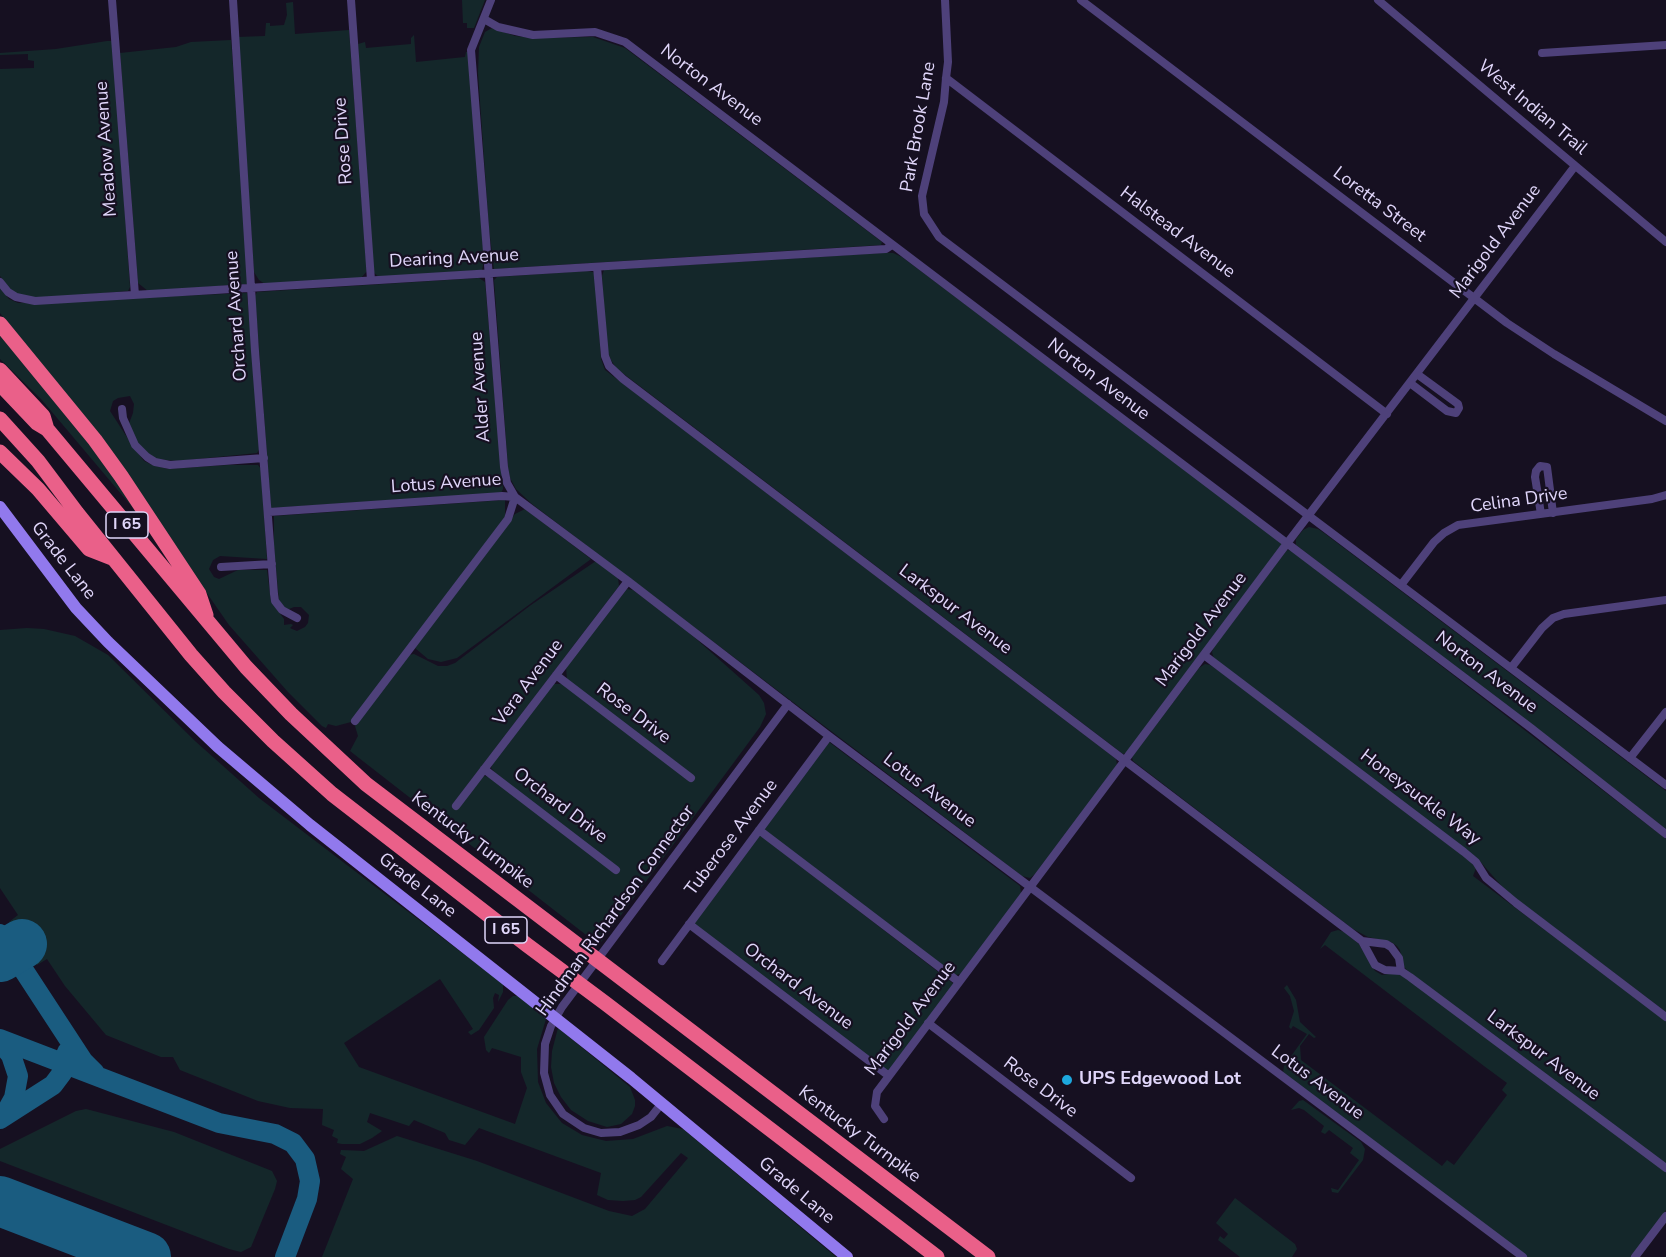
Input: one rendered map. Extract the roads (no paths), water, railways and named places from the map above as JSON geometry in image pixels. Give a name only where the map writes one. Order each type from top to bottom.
[{"type":"highway","points":[[0,324],[82,423],[121,476],[199,594],[207,621]]},
{"type":"highway","points":[[0,370],[43,416],[47,429]]},
{"type":"highway","name":"Kentucky Turnpike","points":[[0,384],[37,423],[47,429],[246,668],[291,714],[381,796],[988,1257]]},
{"type":"highway","name":"I 65","points":[[0,419],[38,461],[191,655],[273,741],[332,794],[508,931],[937,1257]]},
{"type":"highway","points":[[0,453],[38,489],[89,549],[115,559]]},
{"type":"main road","name":"Grade Lane","points":[[0,507],[76,608],[108,642],[218,747],[310,825],[662,1103],[847,1257]]},
{"type":"street","name":"Meadow Avenue","points":[[112,0],[135,295]]},
{"type":"street","name":"Orchard Avenue","points":[[233,0],[275,601],[285,612],[297,618]]},
{"type":"street","name":"Rose Drive","points":[[351,0],[371,280]]},
{"type":"street","name":"Alder Avenue","points":[[491,0],[471,50],[504,466],[507,483],[515,497]]},
{"type":"street","name":"Park Brook Lane","points":[[945,0],[948,62],[944,102],[922,196],[922,206],[928,222],[939,237],[953,248]]},
{"type":"street","name":"Loretta Street","points":[[1081,0],[1538,345],[1666,421]]},
{"type":"street","name":"West Indian Trail","points":[[1378,0],[1666,242]]},
{"type":"street","name":"Norton Avenue","points":[[484,19],[498,27],[533,35],[596,32],[626,42],[1531,728],[1666,834]]},
{"type":"street","points":[[1542,53],[1666,45]]},
{"type":"street","name":"Halstead Avenue","points":[[946,78],[1387,414]]},
{"type":"street","name":"Marigold Avenue","points":[[885,1119],[875,1106],[877,1092],[1287,544],[1575,166]]},
{"type":"street","name":"Dearing Avenue","points":[[0,282],[8,292],[16,297],[35,301],[886,249],[892,245]]},
{"type":"street","name":"Norton Avenue","points":[[953,248],[1666,785]]},
{"type":"street","name":"Larkspur Avenue","points":[[597,267],[604,348],[609,366],[623,379],[1362,940],[1375,966],[1385,970],[1401,971],[1666,1168]]},
{"type":"street","points":[[1410,383],[1447,411],[1456,413],[1459,408],[1458,404],[1417,374]]},
{"type":"street","points":[[122,409],[123,418],[135,445],[155,462],[170,465],[264,458]]},
{"type":"street","points":[[1541,514],[1535,477],[1540,466],[1547,467],[1552,513]]},
{"type":"street","name":"Celina Drive","points":[[1401,585],[1434,542],[1453,527],[1652,500],[1666,495]]},
{"type":"street","points":[[355,721],[508,519],[515,497]]},
{"type":"street","name":"Lotus Avenue","points":[[269,512],[515,497],[1523,1257]]},
{"type":"street","points":[[221,567],[272,564]]},
{"type":"street","name":"Vera Avenue","points":[[456,806],[628,581]]},
{"type":"street","points":[[1511,668],[1542,628],[1553,618],[1564,614],[1666,600]]},
{"type":"street","name":"Honeysuckle Way","points":[[1204,655],[1464,852],[1476,862],[1486,878],[1516,903],[1666,1017]]},
{"type":"street","name":"Rose Drive","points":[[556,675],[691,778]]},
{"type":"street","name":"Hindman Richardson Connector","points":[[662,1103],[645,1121],[620,1132],[601,1133],[578,1125],[558,1108],[548,1089],[543,1066],[545,1044],[551,1026],[562,1007],[788,705]]},
{"type":"street","points":[[1630,758],[1666,712]]},
{"type":"street","name":"Tuberose Avenue","points":[[662,961],[829,736]]},
{"type":"street","name":"Orchard Drive","points":[[484,769],[616,870]]},
{"type":"street","points":[[759,830],[959,982]]},
{"type":"street","name":"Orchard Avenue","points":[[689,924],[889,1076]]},
{"type":"street","name":"Larkspur Avenue","points":[[1362,940],[1391,947],[1399,958],[1401,971]]},
{"type":"street","name":"Rose Drive","points":[[928,1023],[1131,1178]]},
{"type":"street","points":[[1635,1257],[1666,1216]]},
{"type":"place","name":"UPS Edgewood Lot","points":[[1067,1080]]}]
